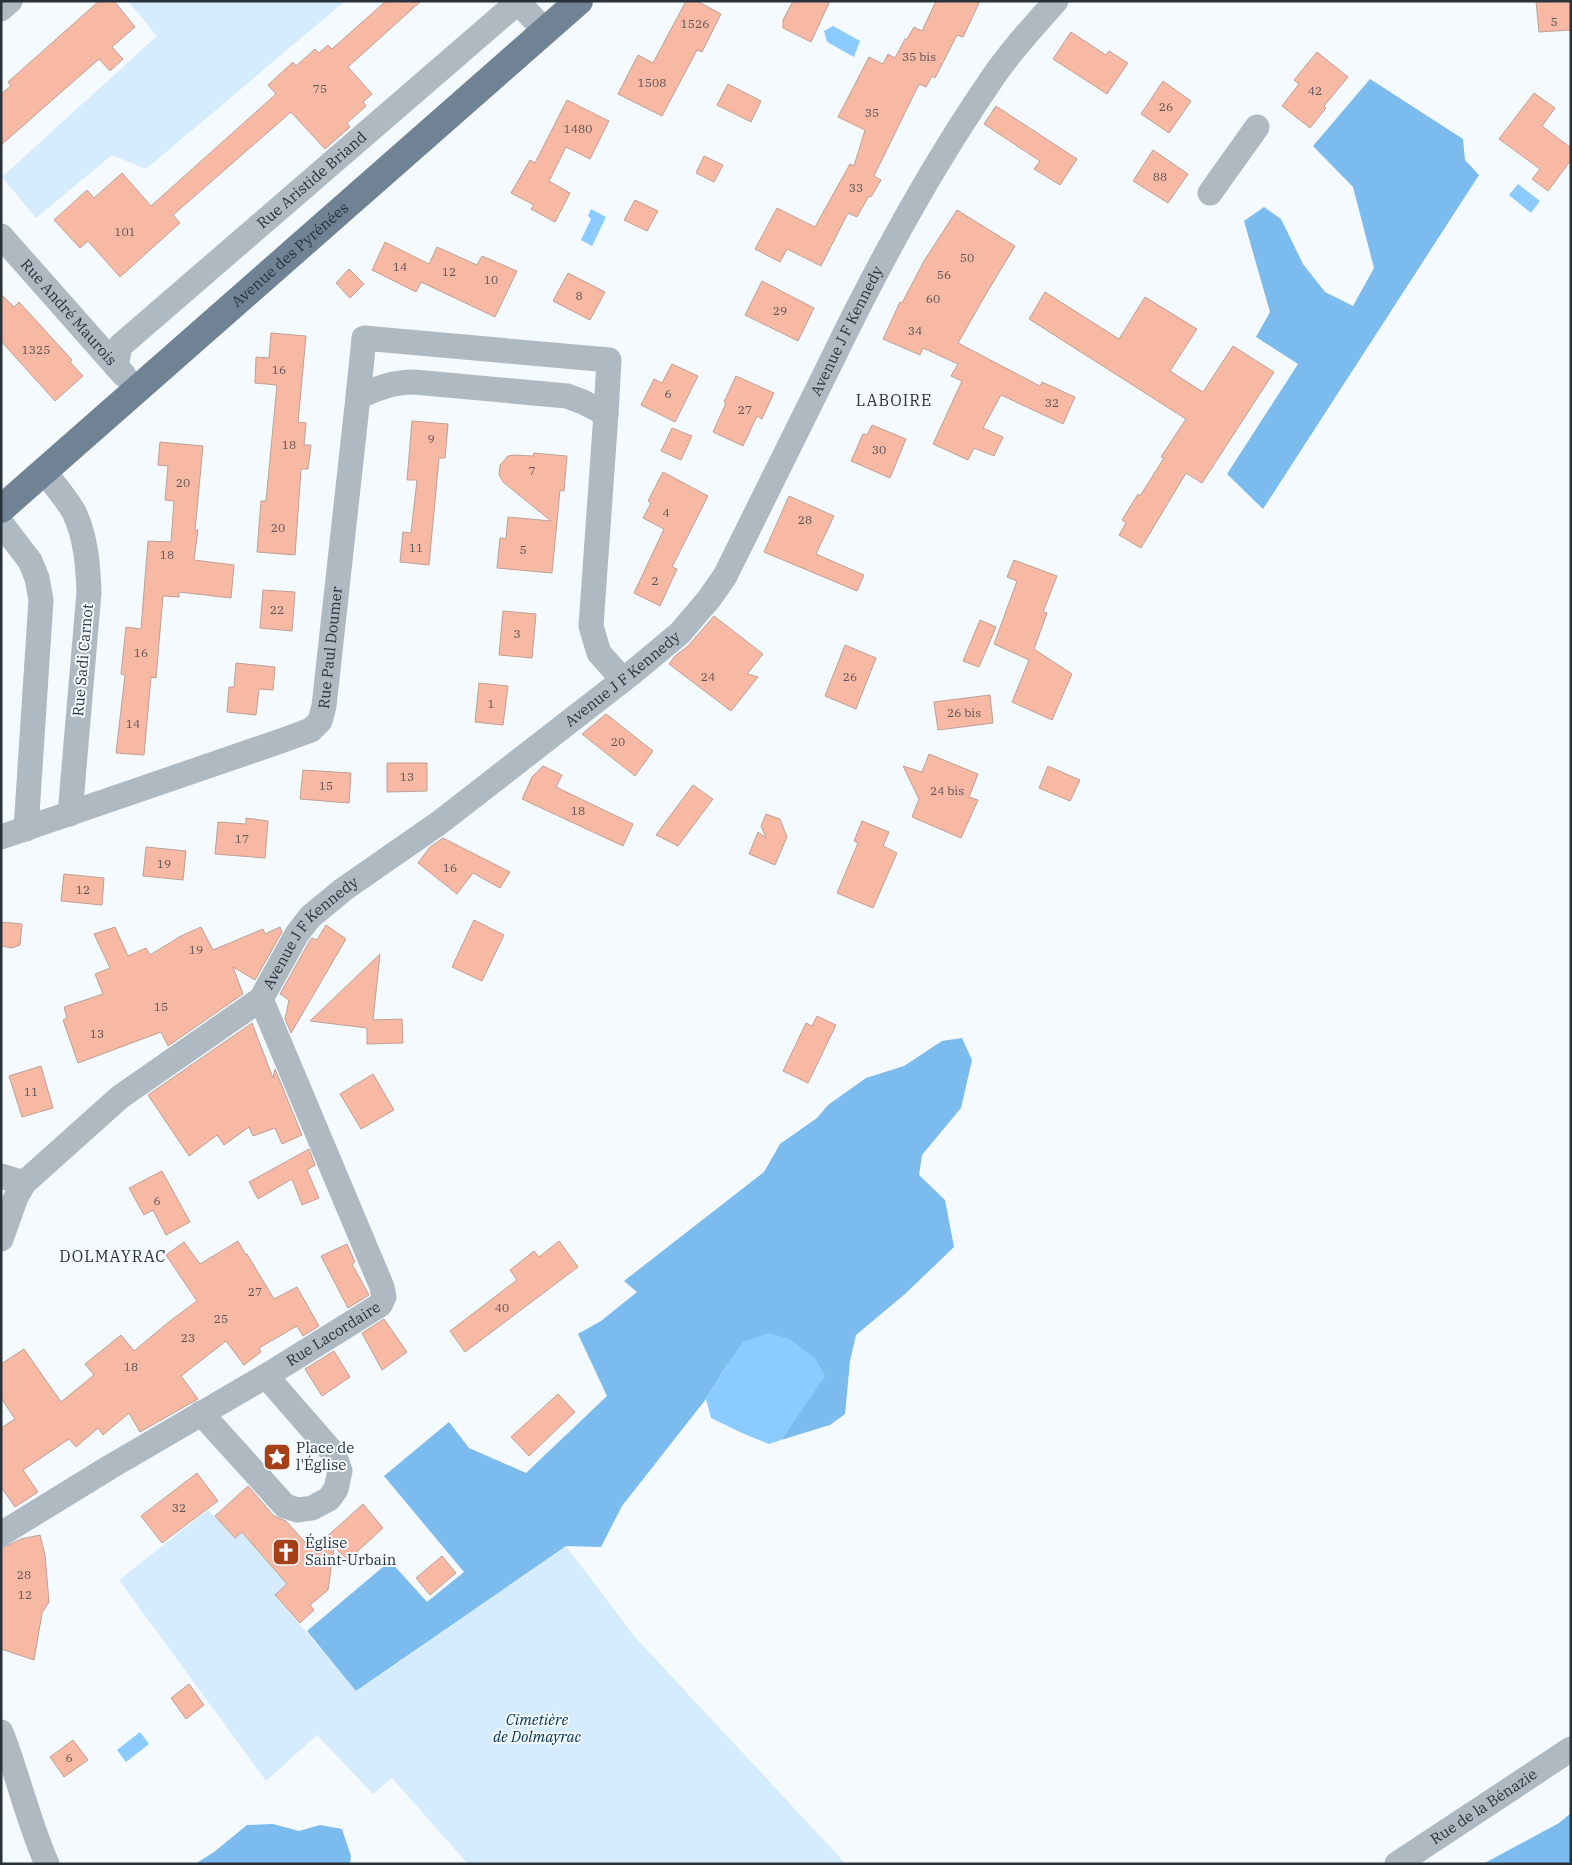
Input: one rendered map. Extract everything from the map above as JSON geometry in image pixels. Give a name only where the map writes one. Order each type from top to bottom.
[{"type":"main road","name":"Avenue des Pyrénées","points":[[1,509],[579,1]]},
{"type":"street","points":[[1,9],[10,1]]},
{"type":"street","name":"Avenue J F Kennedy","points":[[12,1180],[120,1097],[261,999],[297,934],[310,917],[327,902],[439,823],[623,680],[680,633],[709,600],[725,576],[870,282],[907,213],[987,85],[1056,1]]},
{"type":"street","points":[[518,2],[544,31]]},
{"type":"street","name":"Rue Aristide Briand","points":[[116,366],[120,346],[518,2]]},
{"type":"street","points":[[1210,193],[1257,127]]},
{"type":"street","name":"Rue André Maurois","points":[[1,236],[137,390]]},
{"type":"street","name":"Rue Paul Doumer","points":[[70,814],[311,730],[320,721],[324,706],[364,338],[609,360],[591,626],[599,653],[623,680]]},
{"type":"street","points":[[358,397],[396,382],[414,382],[567,396],[606,414]]},
{"type":"street","name":"Rue Sadi Carnot","points":[[44,472],[74,512],[83,539],[88,563],[89,592],[70,814]]},
{"type":"street","points":[[1,523],[30,561],[37,578],[41,600],[26,829]]},
{"type":"street","points":[[1,837],[70,814]]},
{"type":"street","name":"Rue Lacordaire","points":[[1,1534],[372,1311],[380,1305],[384,1297],[378,1278],[261,999]]},
{"type":"street","points":[[1,1239],[16,1197],[12,1180]]},
{"type":"street","points":[[201,1413],[286,1506],[298,1510],[312,1508],[329,1499],[336,1489],[340,1471],[334,1454],[266,1376]]},
{"type":"street","points":[[1,1732],[9,1752],[31,1827],[47,1864]]},
{"type":"street","name":"Rue de la Bénazie","points":[[1397,1864],[1571,1748]]},
{"type":"green space","points":[[128,1],[345,1],[146,169],[112,155],[36,218],[2,177],[157,36]]},
{"type":"green space","name":"Cimetière de Dolmayrac","points":[[225,1507],[242,1532],[287,1584],[275,1596],[357,1691],[566,1546],[634,1636],[846,1864],[468,1864],[392,1778],[373,1794],[317,1735],[266,1781],[119,1580],[208,1510],[214,1517]]},
{"type":"shaded area","points":[[833,26],[860,41],[854,57],[827,42],[824,31]]},
{"type":"shaded area","points":[[1370,79],[1463,139],[1465,160],[1479,175],[1263,509],[1227,474],[1298,364],[1256,337],[1270,312],[1244,221],[1264,207],[1281,219],[1303,264],[1325,292],[1353,306],[1374,268],[1353,187],[1313,146]]},
{"type":"shaded area","points":[[1518,184],[1540,201],[1531,213],[1509,195]]},
{"type":"shaded area","points":[[591,209],[606,217],[592,246],[581,240],[591,219],[588,216]]},
{"type":"shaded area","points":[[962,1038],[972,1060],[961,1108],[922,1155],[919,1175],[945,1200],[954,1247],[905,1294],[856,1335],[850,1361],[845,1414],[830,1425],[781,1440],[825,1375],[728,1363],[706,1399],[622,1506],[601,1547],[566,1546],[356,1691],[307,1631],[390,1561],[427,1602],[464,1572],[384,1476],[449,1422],[469,1448],[526,1473],[607,1396],[578,1334],[601,1321],[637,1292],[624,1281],[764,1172],[780,1144],[817,1118],[828,1105],[866,1078],[904,1066],[942,1041]]},
{"type":"shaded area","points":[[769,1333],[790,1339],[815,1358],[825,1376],[781,1440],[769,1444],[711,1418],[706,1399],[743,1342]]},
{"type":"shaded area","points":[[140,1732],[149,1744],[126,1762],[117,1750]]},
{"type":"shaded area","points":[[1571,1813],[1571,1864],[1483,1864],[1559,1823]]},
{"type":"shaded area","points":[[273,1824],[299,1831],[320,1825],[342,1829],[351,1856],[350,1864],[195,1864],[214,1852],[247,1825]]},
{"type":"building","points":[[99,1],[114,1],[135,27],[112,47],[123,59],[110,71],[99,59],[1,145],[1,94],[11,86],[8,82]]},
{"type":"building","points":[[386,1],[421,1],[348,67],[372,94],[363,102],[366,106],[347,123],[350,127],[325,149],[291,112],[173,215],[180,223],[120,277],[88,241],[80,248],[54,220],[87,190],[94,198],[122,173],[151,206],[276,94],[268,85],[293,62],[296,66],[315,49],[319,53],[328,45],[332,49]]},
{"type":"building","points":[[686,1],[697,1],[721,14],[702,52],[697,50],[662,116],[618,94],[638,55],[653,63]]},
{"type":"building","points":[[793,1],[830,1],[811,42],[783,28],[783,20]]},
{"type":"building","points":[[936,1],[980,1],[963,37],[957,35],[935,78],[932,76],[926,87],[919,84],[874,176],[881,180],[857,217],[848,213],[821,266],[787,249],[780,262],[755,249],[777,208],[815,227],[850,164],[854,166],[865,130],[838,117],[869,57],[883,64],[888,54],[895,58],[914,27],[922,31]]},
{"type":"building","points":[[1536,1],[1571,1],[1571,30],[1539,32]]},
{"type":"building","points":[[1071,32],[1106,55],[1109,51],[1128,63],[1107,94],[1053,59]]},
{"type":"building","points":[[1317,52],[1348,77],[1324,106],[1326,108],[1310,128],[1282,106],[1299,84],[1294,80]]},
{"type":"building","points":[[1163,81],[1191,101],[1169,133],[1141,114]]},
{"type":"building","points":[[728,84],[761,101],[751,122],[717,105]]},
{"type":"building","points":[[1534,93],[1555,108],[1542,126],[1571,148],[1571,160],[1548,191],[1532,179],[1540,169],[1499,139]]},
{"type":"building","points":[[567,100],[609,121],[590,159],[566,147],[549,181],[570,193],[555,222],[531,209],[534,205],[511,193],[530,160],[535,163]]},
{"type":"building","points":[[996,106],[1077,159],[1060,185],[1034,169],[1040,161],[984,124]]},
{"type":"building","points":[[1153,150],[1188,174],[1168,203],[1133,181]]},
{"type":"building","points":[[704,156],[723,165],[714,182],[696,173]]},
{"type":"building","points":[[635,200],[658,211],[647,231],[624,220]]},
{"type":"building","points":[[957,210],[1015,246],[958,343],[1040,386],[1042,382],[1075,397],[1063,424],[1001,395],[983,428],[1003,437],[994,456],[974,448],[968,460],[933,444],[962,381],[951,376],[958,364],[923,348],[920,355],[883,339],[900,302],[902,303],[924,261]]},
{"type":"building","points":[[385,242],[429,264],[437,247],[477,265],[482,256],[517,271],[495,317],[421,282],[416,292],[372,270]]},
{"type":"building","points":[[349,269],[364,284],[350,298],[336,283]]},
{"type":"building","points":[[568,273],[605,292],[590,320],[553,301]]},
{"type":"building","points":[[762,281],[814,308],[798,341],[745,315]]},
{"type":"building","points":[[1045,292],[1119,339],[1145,297],[1197,329],[1170,371],[1203,392],[1233,346],[1274,372],[1202,483],[1186,473],[1141,548],[1119,535],[1126,523],[1122,520],[1138,494],[1140,496],[1164,458],[1161,457],[1186,419],[1029,319]]},
{"type":"building","points":[[1,294],[14,307],[19,302],[72,360],[70,362],[83,376],[55,401],[1,341]]},
{"type":"building","points":[[271,333],[306,336],[298,422],[306,423],[304,445],[311,445],[308,469],[301,469],[295,555],[257,552],[261,501],[266,501],[277,385],[255,383],[256,357],[269,358]]},
{"type":"building","points":[[672,364],[698,376],[675,422],[641,405],[654,379],[662,383]]},
{"type":"building","points":[[736,376],[774,393],[762,419],[757,416],[743,446],[713,432]]},
{"type":"building","points":[[412,421],[448,424],[445,458],[439,458],[429,565],[400,562],[403,532],[411,533],[417,480],[407,480]]},
{"type":"building","points":[[872,425],[906,439],[890,478],[851,461],[863,434],[867,435]]},
{"type":"building","points":[[672,428],[692,436],[681,460],[661,451]]},
{"type":"building","points":[[160,442],[203,446],[195,530],[198,530],[194,560],[234,565],[231,598],[179,592],[179,597],[163,596],[156,678],[151,677],[144,755],[116,753],[125,675],[121,674],[126,627],[141,629],[148,541],[171,542],[174,501],[165,500],[168,466],[158,465]]},
{"type":"building","points":[[534,453],[567,456],[564,491],[560,490],[552,573],[497,568],[500,538],[506,539],[508,517],[551,521],[503,482],[499,475],[500,465],[508,456],[533,456]]},
{"type":"building","points":[[663,472],[708,496],[672,567],[677,569],[660,606],[634,593],[664,529],[643,518],[651,503],[648,501]]},
{"type":"building","points":[[789,496],[834,516],[816,554],[864,575],[857,591],[764,552]]},
{"type":"building","points":[[1014,560],[1057,576],[1043,612],[1047,613],[1034,649],[1072,674],[1052,720],[1012,702],[1029,660],[994,644],[1017,581],[1007,577]]},
{"type":"building","points":[[263,590],[295,592],[292,631],[260,628]]},
{"type":"building","points":[[503,611],[536,614],[532,658],[499,655]]},
{"type":"building","points":[[714,616],[763,654],[747,674],[758,677],[731,711],[669,664],[675,656],[688,646]]},
{"type":"building","points":[[980,620],[996,627],[979,667],[963,661]]},
{"type":"building","points":[[845,645],[876,658],[856,709],[825,696]]},
{"type":"building","points":[[236,663],[275,667],[273,690],[259,689],[256,715],[227,712],[229,687],[234,687]]},
{"type":"building","points":[[479,683],[508,686],[503,725],[475,722]]},
{"type":"building","points":[[990,695],[993,723],[938,730],[934,702]]},
{"type":"building","points":[[606,714],[653,751],[635,776],[582,734]]},
{"type":"building","points":[[929,754],[978,774],[969,797],[978,800],[961,838],[912,817],[919,799],[903,766],[922,772]]},
{"type":"building","points":[[387,763],[427,763],[427,791],[387,792]]},
{"type":"building","points":[[543,766],[562,775],[556,787],[633,824],[623,846],[522,799],[532,777]]},
{"type":"building","points":[[1048,766],[1080,780],[1070,801],[1039,788]]},
{"type":"building","points":[[303,770],[351,773],[349,803],[300,799]]},
{"type":"building","points":[[693,785],[713,799],[678,846],[656,835]]},
{"type":"building","points":[[766,814],[780,819],[787,837],[775,865],[749,854],[758,832],[766,838],[761,826]]},
{"type":"building","points":[[246,818],[268,821],[265,858],[215,854],[218,822],[246,824]]},
{"type":"building","points":[[862,821],[889,832],[883,846],[897,853],[873,908],[837,893],[858,843],[854,841]]},
{"type":"building","points":[[443,838],[510,872],[500,888],[473,873],[457,894],[418,863],[430,847]]},
{"type":"building","points":[[146,847],[186,851],[183,880],[143,876]]},
{"type":"building","points":[[64,874],[104,878],[102,905],[61,901]]},
{"type":"building","points":[[474,920],[504,935],[482,981],[452,967]]},
{"type":"building","points":[[1,922],[22,924],[20,945],[12,948],[1,946]]},
{"type":"building","points":[[326,925],[346,939],[291,1033],[285,1019],[289,1000],[280,994],[309,942],[312,938],[317,940]]},
{"type":"building","points":[[115,927],[128,956],[146,948],[150,955],[181,936],[201,927],[213,950],[263,929],[265,934],[280,927],[282,932],[255,980],[233,967],[243,994],[168,1046],[161,1032],[78,1063],[63,1020],[67,1018],[64,1007],[103,994],[95,974],[110,968],[94,934]]},
{"type":"building","points":[[380,954],[373,1020],[402,1019],[403,1043],[367,1044],[367,1028],[310,1021]]},
{"type":"building","points":[[817,1016],[836,1025],[808,1083],[783,1071],[806,1023],[812,1026]]},
{"type":"building","points":[[252,1023],[273,1078],[275,1069],[302,1135],[282,1144],[275,1128],[253,1136],[249,1127],[224,1145],[217,1135],[189,1156],[148,1095]]},
{"type":"building","points":[[41,1066],[53,1108],[22,1117],[9,1076]]},
{"type":"building","points":[[373,1074],[394,1110],[361,1129],[340,1094]]},
{"type":"building","points":[[309,1149],[315,1165],[307,1170],[319,1198],[302,1205],[292,1179],[258,1199],[249,1182]]},
{"type":"building","points":[[162,1171],[190,1222],[166,1235],[153,1210],[144,1215],[129,1188]]},
{"type":"building","points":[[238,1241],[274,1299],[297,1287],[319,1326],[303,1336],[297,1326],[259,1348],[261,1352],[244,1365],[226,1341],[181,1376],[198,1399],[140,1432],[129,1413],[103,1435],[98,1428],[76,1447],[69,1439],[23,1470],[38,1492],[15,1507],[1,1487],[1,1428],[15,1419],[1,1398],[1,1364],[24,1349],[61,1402],[94,1375],[85,1364],[121,1335],[134,1351],[197,1301],[166,1255],[184,1242],[200,1264]]},
{"type":"building","points":[[559,1241],[578,1267],[465,1352],[450,1331],[517,1280],[510,1270],[534,1251],[539,1257]]},
{"type":"building","points":[[347,1244],[355,1262],[352,1264],[369,1295],[348,1308],[321,1256]]},
{"type":"building","points":[[384,1319],[407,1352],[382,1370],[362,1333]]},
{"type":"building","points":[[334,1351],[350,1377],[322,1396],[305,1369]]},
{"type":"building","points":[[558,1394],[575,1412],[529,1456],[511,1437]]},
{"type":"building","points":[[197,1473],[218,1501],[162,1543],[141,1516]]},
{"type":"building","name":"Église Saint-Urbain","points":[[248,1486],[274,1516],[286,1521],[312,1550],[363,1504],[383,1528],[348,1560],[334,1547],[328,1590],[310,1605],[314,1610],[300,1623],[275,1595],[287,1584],[242,1532],[235,1538],[215,1516]]},
{"type":"building","points":[[40,1535],[45,1555],[49,1602],[42,1613],[34,1660],[1,1649],[1,1554],[2,1548],[21,1539]]},
{"type":"building","points":[[442,1556],[456,1573],[430,1595],[416,1578]]},
{"type":"building","points":[[189,1684],[204,1705],[186,1719],[171,1698]]},
{"type":"building","points":[[73,1740],[88,1760],[64,1777],[50,1757]]},
{"type":"place","name":"Place de l'Église","points":[[277,1457]]},
{"type":"place","name":"Église Saint-Urbain","points":[[286,1552]]},
{"type":"district","name":"LABOIRE","points":[[894,400]]},
{"type":"district","name":"DOLMAYRAC","points":[[113,1256]]}]
